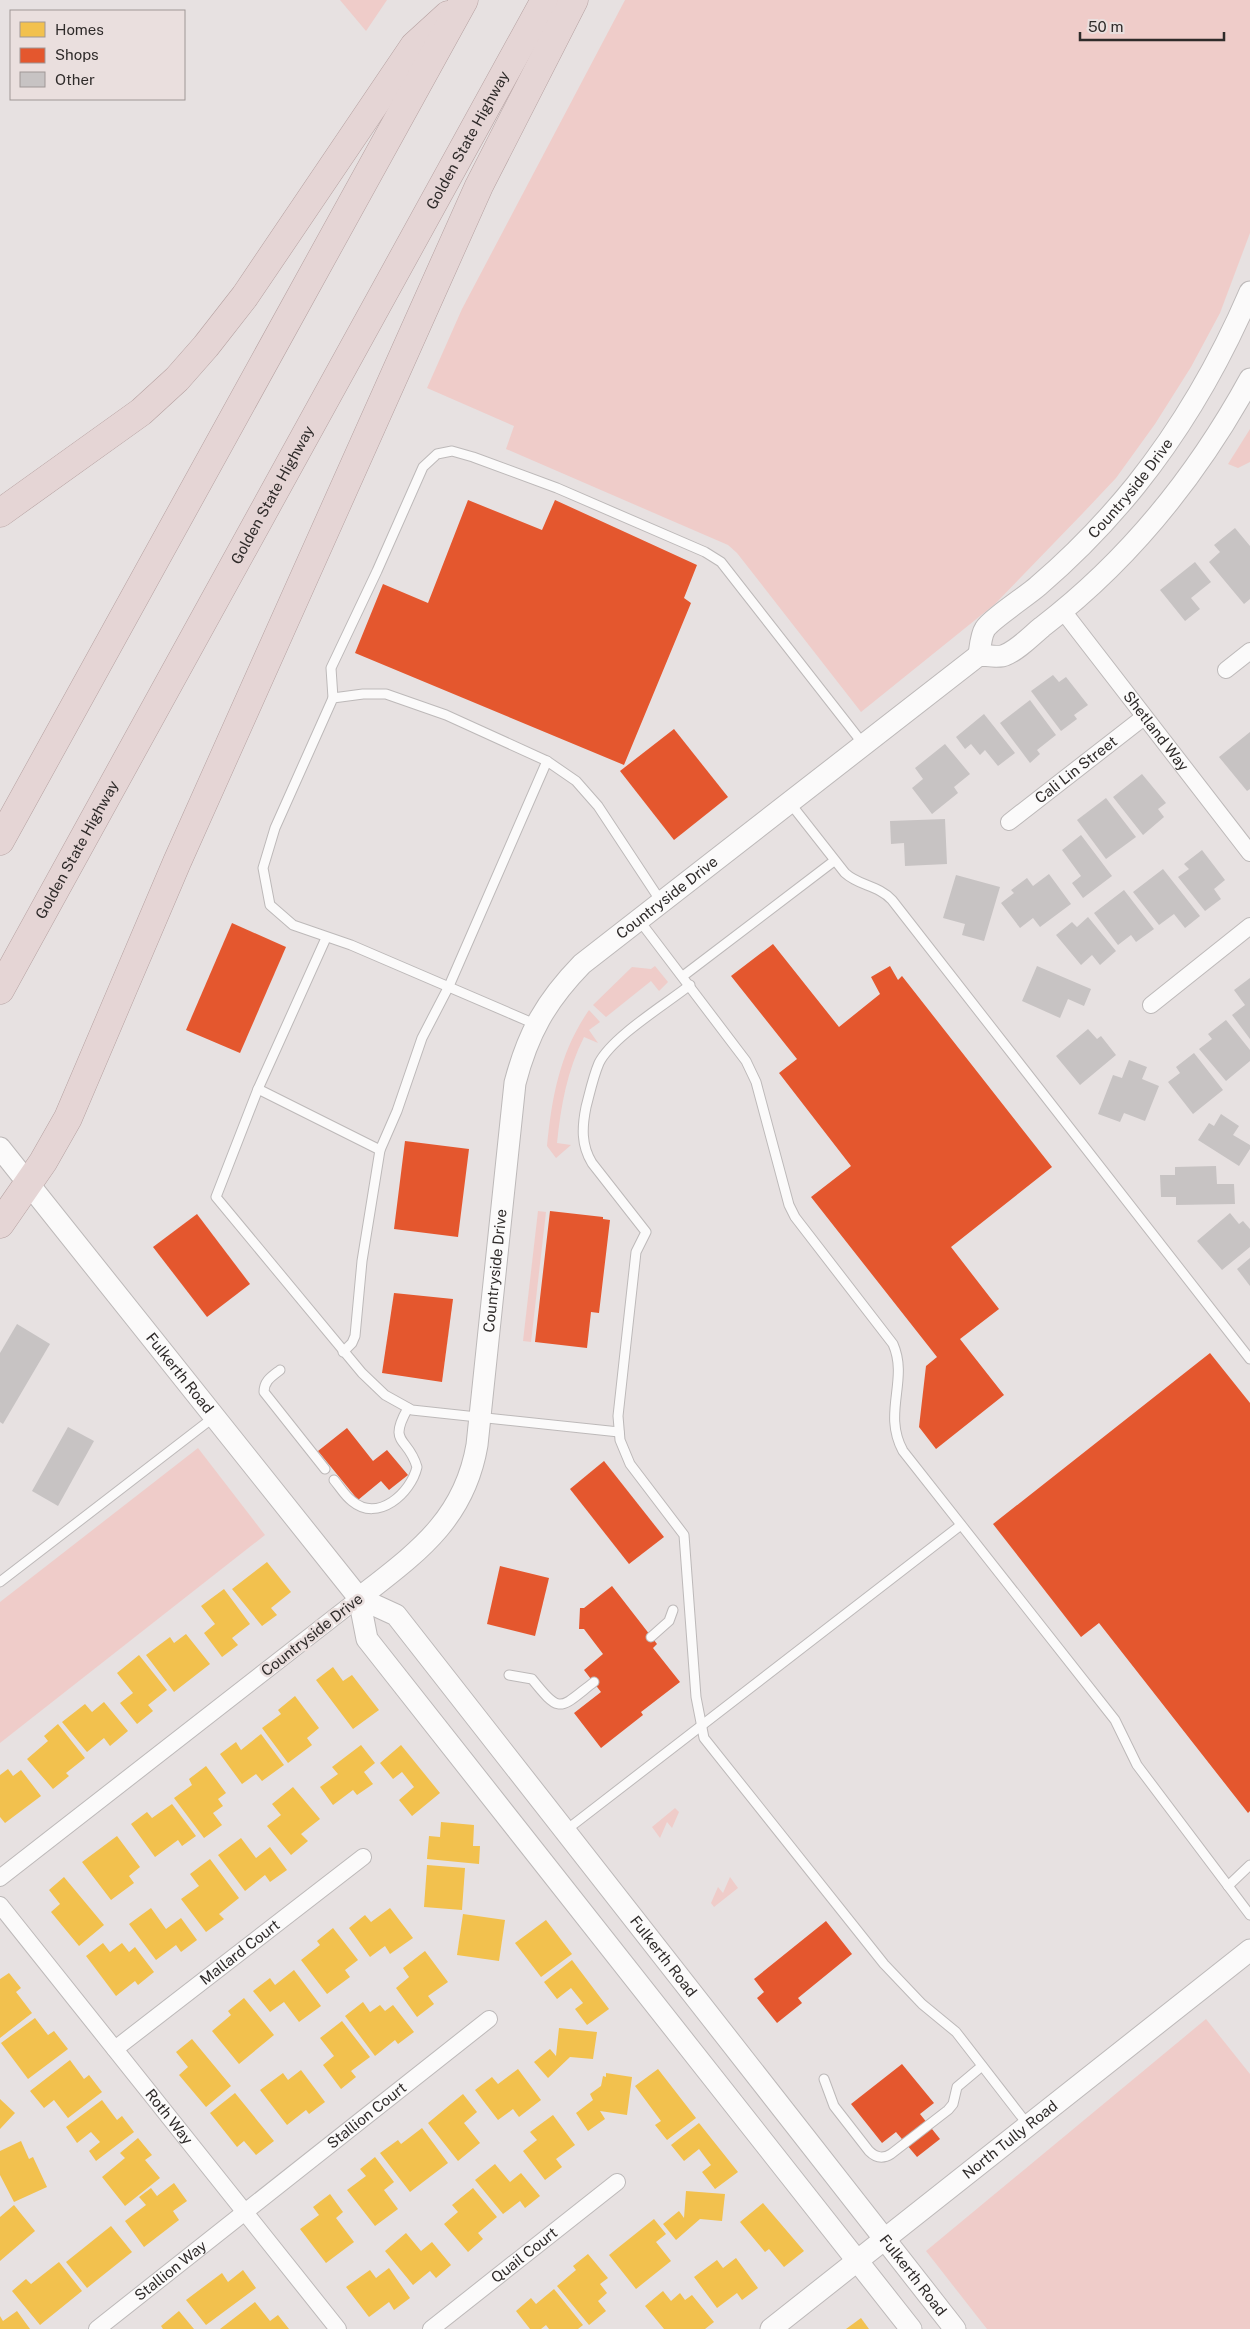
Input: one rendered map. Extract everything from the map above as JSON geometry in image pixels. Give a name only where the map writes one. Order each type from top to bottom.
[{"type":"highway","points":[[0,513],[141,412],[177,379],[206,346],[245,296],[414,46],[464,0]]},
{"type":"highway","points":[[0,841],[464,0]]},
{"type":"highway","name":"Golden State Highway","points":[[0,990],[545,0]]},
{"type":"highway","points":[[0,1224],[51,1149],[68,1118],[177,862],[421,313],[479,186],[574,0]]},
{"type":"street","name":"Countryside Drive","points":[[0,1878],[416,1553],[449,1517],[462,1495],[472,1469],[480,1416],[515,1083],[522,1054],[535,1024],[548,1002],[582,964],[979,655],[984,629],[1038,586],[1075,552],[1134,486],[1161,452],[1183,421],[1218,361],[1250,292]]},
{"type":"street","points":[[979,655],[1005,655],[1063,611],[1121,556],[1174,494],[1210,445],[1250,379]]},
{"type":"street","name":"Shetland Way","points":[[1063,611],[1250,854]]},
{"type":"street","points":[[1226,670],[1250,651]]},
{"type":"street","name":"Cali Lin Street","points":[[1009,822],[1144,717]]},
{"type":"street","points":[[1151,1006],[1250,926]]},
{"type":"street","name":"Fulkerth Road","points":[[0,1148],[359,1598],[396,1615],[956,2329]]},
{"type":"street","name":"Fulkerth Road","points":[[359,1598],[367,1638],[911,2329]]},
{"type":"street","name":"Mallard Court","points":[[115,2049],[363,1856]]},
{"type":"street","name":"Roth Way","points":[[0,1904],[338,2329]]},
{"type":"street","name":"North Tully Road","points":[[771,2329],[1250,1950]]},
{"type":"street","name":"Stallion Court","points":[[245,2213],[489,2019]]},
{"type":"street","name":"Quail Court","points":[[431,2329],[617,2182]]},
{"type":"street","name":"Stallion Way","points":[[97,2329],[245,2213]]},
{"type":"lane","points":[[535,1024],[351,945],[293,926],[270,905],[263,868],[275,828],[333,698],[331,668],[378,571],[423,468],[436,454],[452,451],[557,488],[705,552],[721,562],[864,745]]},
{"type":"lane","points":[[333,698],[363,694],[386,694],[446,715],[547,761],[576,781],[598,806],[662,903]]},
{"type":"lane","points":[[343,1352],[352,1343],[355,1336],[362,1261],[380,1150],[397,1111],[422,1038],[449,986],[547,761]]},
{"type":"lane","points":[[790,803],[834,861],[850,878],[882,890],[892,900],[1250,1359]]},
{"type":"lane","points":[[683,976],[834,861]]},
{"type":"lane","points":[[639,920],[739,1050],[752,1072],[784,1193],[795,1217],[893,1344],[898,1355],[899,1366],[893,1421],[898,1442],[1115,1720],[1137,1765],[1250,1914]]},
{"type":"lane","points":[[326,938],[258,1089],[216,1197],[343,1352],[385,1395],[408,1408],[619,1432]]},
{"type":"lane","points":[[690,985],[608,1051],[600,1062],[594,1076],[585,1113],[582,1136],[585,1152],[646,1232],[640,1240],[635,1260],[618,1416],[619,1432],[622,1447],[630,1464],[684,1535],[700,1727],[707,1743],[730,1773],[884,1964],[922,2004],[956,2032],[1028,2125]]},
{"type":"lane","points":[[258,1089],[380,1150]]},
{"type":"lane","points":[[280,1370],[269,1378],[264,1385],[264,1392],[325,1469]]},
{"type":"lane","points":[[334,1480],[352,1502],[366,1508],[383,1506],[395,1500],[408,1486],[417,1467],[412,1454],[398,1433],[398,1425],[408,1408]]},
{"type":"lane","points":[[0,1582],[214,1417]]},
{"type":"lane","points":[[565,1831],[962,1525]]},
{"type":"lane","points":[[651,1637],[669,1621],[673,1610]]},
{"type":"lane","points":[[509,1675],[532,1679],[551,1702],[558,1705],[570,1701],[594,1682]]},
{"type":"lane","points":[[1228,1886],[1250,1865]]},
{"type":"lane","points":[[824,2079],[834,2106],[869,2151],[876,2156],[884,2157],[892,2154],[948,2110],[953,2104],[959,2084],[982,2066]]},
{"type":"shaded area","points":[[340,0],[387,0],[366,31]]},
{"type":"shaded area","points":[[625,0],[1250,0],[1250,233],[1220,313],[1191,367],[1155,424],[1116,478],[1083,513],[995,604],[861,712],[737,553],[728,545],[506,449],[514,426],[427,388],[462,309]]},
{"type":"shaded area","points":[[1250,429],[1250,462],[1238,468],[1228,464]]},
{"type":"shaded area","points":[[655,966],[668,982],[659,991],[651,981],[606,1017],[593,1005],[632,967],[651,969]]},
{"type":"shaded area","points":[[589,1010],[600,1022],[589,1030],[598,1043],[584,1037],[573,1063],[563,1102],[557,1143],[571,1145],[556,1158],[547,1146],[555,1092],[564,1058]]},
{"type":"shaded area","points":[[538,1211],[546,1212],[531,1342],[523,1341]]},
{"type":"shaded area","points":[[198,1448],[265,1535],[0,1743],[0,1602]]},
{"type":"shaded area","points":[[675,1808],[679,1812],[672,1828],[667,1822],[660,1838],[652,1827]]},
{"type":"shaded area","points":[[730,1877],[738,1888],[714,1907],[711,1903],[718,1887],[723,1893]]},
{"type":"shaded area","points":[[1206,2019],[1250,2074],[1250,2329],[987,2329],[926,2251]]},
{"type":"building: Homes","points":[[267,1562],[291,1592],[271,1608],[277,1615],[262,1626],[232,1589]]},
{"type":"building: Homes","points":[[224,1589],[250,1624],[232,1638],[238,1645],[222,1657],[204,1633],[215,1624],[201,1606]]},
{"type":"building: Homes","points":[[186,1634],[210,1664],[174,1692],[146,1655],[170,1637],[174,1643]]},
{"type":"building: Homes","points":[[139,1655],[167,1690],[148,1705],[153,1711],[137,1724],[120,1703],[133,1693],[117,1673]]},
{"type":"building: Homes","points":[[333,1667],[343,1681],[352,1675],[379,1710],[353,1729],[316,1680]]},
{"type":"building: Homes","points":[[295,1696],[319,1728],[307,1738],[312,1745],[288,1763],[262,1728],[281,1714],[278,1710]]},
{"type":"building: Homes","points":[[104,1702],[128,1731],[110,1746],[104,1738],[87,1752],[62,1722],[85,1704],[92,1712]]},
{"type":"building: Homes","points":[[58,1724],[85,1758],[66,1773],[69,1776],[53,1789],[27,1759],[48,1741],[44,1736]]},
{"type":"building: Homes","points":[[261,1734],[284,1765],[262,1781],[256,1774],[242,1784],[220,1754],[236,1742],[241,1750]]},
{"type":"building: Homes","points":[[361,1745],[375,1763],[364,1772],[373,1784],[357,1795],[353,1790],[333,1805],[320,1787],[338,1774],[332,1767]]},
{"type":"building: Homes","points":[[401,1745],[440,1793],[412,1816],[399,1800],[414,1787],[402,1772],[393,1779],[380,1763]]},
{"type":"building: Homes","points":[[206,1766],[226,1793],[218,1799],[223,1806],[213,1813],[222,1825],[204,1838],[174,1798],[192,1785],[189,1779]]},
{"type":"building: Homes","points":[[8,1769],[13,1776],[21,1770],[41,1796],[5,1823],[0,1817],[0,1775]]},
{"type":"building: Homes","points":[[293,1787],[320,1819],[301,1834],[308,1841],[291,1855],[267,1826],[281,1815],[272,1804]]},
{"type":"building: Homes","points":[[172,1804],[196,1836],[182,1846],[178,1840],[155,1857],[131,1824],[147,1812],[152,1818]]},
{"type":"building: Homes","points":[[441,1822],[474,1825],[473,1846],[480,1846],[479,1864],[427,1859],[429,1836],[440,1837]]},
{"type":"building: Homes","points":[[117,1836],[140,1867],[129,1876],[134,1883],[111,1900],[82,1862]]},
{"type":"building: Homes","points":[[241,1838],[256,1858],[270,1847],[287,1870],[270,1882],[265,1875],[245,1891],[218,1855]]},
{"type":"building: Homes","points":[[210,1859],[239,1898],[219,1914],[224,1919],[206,1932],[181,1899],[199,1886],[190,1874]]},
{"type":"building: Homes","points":[[427,1865],[465,1868],[462,1910],[424,1907]]},
{"type":"building: Homes","points":[[64,1877],[104,1925],[79,1946],[51,1912],[60,1904],[49,1890]]},
{"type":"building: Homes","points":[[151,1908],[166,1929],[181,1918],[197,1940],[181,1952],[176,1945],[156,1960],[129,1924]]},
{"type":"building: Homes","points":[[390,1908],[413,1938],[390,1954],[385,1946],[370,1957],[349,1928],[365,1915],[371,1922]]},
{"type":"building: Homes","points":[[463,1914],[505,1920],[499,1961],[457,1955]]},
{"type":"building: Homes","points":[[546,1920],[572,1954],[541,1977],[515,1943]]},
{"type":"building: Homes","points":[[333,1928],[358,1960],[345,1970],[350,1977],[327,1994],[301,1960],[320,1945],[317,1941]]},
{"type":"building: Homes","points":[[103,1943],[110,1952],[122,1943],[129,1952],[135,1947],[154,1972],[138,1985],[135,1981],[116,1996],[86,1956]]},
{"type":"building: Homes","points":[[425,1951],[448,1982],[428,1996],[434,2004],[417,2017],[396,1988],[409,1977],[403,1968]]},
{"type":"building: Homes","points":[[572,1960],[609,2009],[587,2025],[575,2009],[583,2003],[571,1988],[557,1999],[544,1982]]},
{"type":"building: Homes","points":[[294,1970],[321,2006],[299,2022],[284,2002],[270,2012],[253,1991],[270,1978],[275,1985]]},
{"type":"building: Homes","points":[[9,1973],[21,1988],[16,1992],[32,2013],[0,2038],[0,1979]]},
{"type":"building: Homes","points":[[244,1998],[274,2035],[239,2064],[212,2031],[231,2015],[228,2011]]},
{"type":"building: Homes","points":[[363,2002],[370,2012],[380,2005],[385,2011],[393,2005],[414,2032],[398,2044],[395,2040],[375,2056],[345,2016]]},
{"type":"building: Homes","points":[[35,2018],[48,2035],[54,2031],[68,2049],[28,2079],[1,2043]]},
{"type":"building: Homes","points":[[342,2021],[370,2057],[351,2071],[356,2077],[341,2089],[323,2065],[334,2056],[320,2038]]},
{"type":"building: Homes","points":[[559,2028],[597,2032],[593,2059],[570,2057],[548,2078],[534,2062],[550,2049],[556,2056]]},
{"type":"building: Homes","points":[[192,2039],[231,2086],[206,2107],[179,2075],[188,2067],[176,2052]]},
{"type":"building: Homes","points":[[70,2060],[84,2079],[89,2075],[102,2092],[68,2118],[54,2100],[44,2108],[30,2091]]},
{"type":"building: Homes","points":[[518,2069],[541,2100],[519,2117],[513,2109],[498,2120],[475,2090],[492,2077],[498,2084]]},
{"type":"building: Homes","points":[[658,2069],[696,2118],[667,2140],[655,2125],[661,2121],[635,2086]]},
{"type":"building: Homes","points":[[301,2070],[325,2102],[309,2114],[306,2110],[287,2125],[260,2090],[283,2073],[288,2080]]},
{"type":"building: Homes","points":[[606,2073],[632,2077],[627,2115],[600,2111],[605,2119],[588,2131],[576,2113],[593,2100],[590,2094],[601,2086],[603,2076],[606,2077]]},
{"type":"building: Homes","points":[[235,2093],[274,2141],[256,2155],[244,2141],[237,2147],[210,2113]]},
{"type":"building: Homes","points":[[463,2094],[477,2112],[464,2123],[480,2143],[458,2161],[428,2123]]},
{"type":"building: Homes","points":[[0,2099],[15,2113],[0,2129]]},
{"type":"building: Homes","points":[[102,2100],[117,2120],[122,2116],[134,2132],[96,2161],[89,2151],[100,2142],[91,2132],[77,2143],[66,2127]]},
{"type":"building: Homes","points":[[553,2115],[575,2145],[556,2159],[562,2167],[545,2180],[523,2151],[537,2140],[530,2132]]},
{"type":"building: Homes","points":[[699,2123],[738,2172],[715,2189],[702,2172],[711,2165],[699,2149],[684,2161],[671,2145]]},
{"type":"building: Homes","points":[[422,2128],[448,2163],[410,2192],[380,2153],[398,2140],[401,2144]]},
{"type":"building: Homes","points":[[138,2138],[152,2155],[145,2160],[160,2178],[125,2206],[102,2177],[125,2158],[120,2153]]},
{"type":"building: Homes","points":[[21,2141],[29,2159],[33,2157],[47,2187],[14,2202],[0,2175],[0,2151]]},
{"type":"building: Homes","points":[[375,2157],[394,2182],[384,2190],[398,2209],[375,2226],[347,2190],[366,2176],[360,2169]]},
{"type":"building: Homes","points":[[495,2164],[510,2182],[521,2173],[540,2196],[525,2208],[520,2201],[503,2214],[475,2180]]},
{"type":"building: Homes","points":[[174,2183],[187,2201],[173,2211],[179,2220],[144,2247],[125,2221],[146,2205],[139,2197],[151,2188],[157,2196]]},
{"type":"building: Homes","points":[[473,2188],[497,2217],[478,2233],[483,2239],[468,2252],[444,2224],[458,2212],[452,2205]]},
{"type":"building: Homes","points":[[686,2191],[725,2194],[722,2221],[700,2219],[676,2240],[663,2224],[679,2211],[684,2218]]},
{"type":"building: Homes","points":[[330,2194],[343,2212],[336,2218],[354,2242],[326,2263],[300,2229],[319,2215],[313,2207]]},
{"type":"building: Homes","points":[[763,2203],[804,2251],[784,2267],[769,2249],[765,2252],[740,2222]]},
{"type":"building: Homes","points":[[14,2205],[35,2231],[0,2261],[0,2217]]},
{"type":"building: Homes","points":[[654,2219],[666,2234],[656,2242],[671,2261],[636,2289],[609,2255]]},
{"type":"building: Homes","points":[[111,2226],[132,2252],[87,2288],[66,2262]]},
{"type":"building: Homes","points":[[406,2233],[421,2251],[432,2242],[451,2265],[436,2278],[430,2271],[413,2285],[385,2251]]},
{"type":"building: Homes","points":[[588,2254],[608,2278],[600,2284],[607,2293],[598,2301],[606,2311],[589,2325],[557,2286],[576,2270],[573,2266]]},
{"type":"building: Homes","points":[[736,2258],[758,2288],[742,2300],[737,2293],[717,2308],[694,2277],[717,2260],[723,2268]]},
{"type":"building: Homes","points":[[59,2262],[82,2291],[40,2325],[12,2291],[26,2279],[31,2284]]},
{"type":"building: Homes","points":[[389,2268],[410,2298],[394,2310],[389,2302],[369,2317],[346,2287],[370,2270],[376,2278]]},
{"type":"building: Homes","points":[[243,2270],[256,2288],[206,2325],[186,2300],[222,2273],[228,2282]]},
{"type":"building: Homes","points":[[554,2289],[583,2325],[578,2329],[549,2329],[546,2325],[541,2329],[530,2329],[516,2311],[531,2298],[536,2304]]},
{"type":"building: Homes","points":[[663,2291],[671,2301],[680,2293],[685,2300],[692,2295],[714,2322],[705,2329],[664,2329],[645,2306]]},
{"type":"building: Homes","points":[[255,2302],[270,2321],[278,2315],[289,2329],[220,2329]]},
{"type":"building: Homes","points":[[17,2311],[30,2329],[0,2329],[0,2316],[3,2321]]},
{"type":"building: Homes","points":[[179,2311],[194,2329],[163,2329],[161,2326]]},
{"type":"building: Homes","points":[[861,2318],[869,2329],[846,2329]]},
{"type":"building: Shops","points":[[468,500],[542,530],[555,500],[697,565],[684,598],[691,603],[624,765],[355,653],[383,584],[428,603]]},
{"type":"building: Shops","points":[[674,729],[728,797],[674,840],[620,771]]},
{"type":"building: Shops","points":[[232,923],[286,947],[240,1053],[186,1030]]},
{"type":"building: Shops","points":[[773,944],[839,1027],[880,994],[871,977],[890,966],[898,980],[902,976],[1052,1167],[951,1247],[999,1309],[960,1339],[1004,1395],[936,1449],[919,1427],[926,1366],[937,1357],[811,1197],[851,1166],[779,1073],[797,1059],[731,976]]},
{"type":"building: Shops","points":[[405,1141],[469,1149],[458,1237],[394,1229]]},
{"type":"building: Shops","points":[[550,1211],[603,1217],[603,1219],[610,1220],[599,1313],[591,1312],[587,1348],[535,1342]]},
{"type":"building: Shops","points":[[197,1214],[250,1284],[207,1317],[153,1247]]},
{"type":"building: Shops","points":[[394,1293],[453,1299],[442,1382],[382,1373]]},
{"type":"building: Shops","points":[[1210,1353],[1250,1403],[1250,1811],[1248,1813],[1099,1623],[1081,1637],[993,1524]]},
{"type":"building: Shops","points":[[347,1428],[373,1461],[387,1450],[408,1475],[389,1490],[381,1481],[358,1500],[318,1451]]},
{"type":"building: Shops","points":[[604,1461],[664,1537],[629,1564],[570,1489]]},
{"type":"building: Shops","points":[[500,1566],[549,1578],[535,1636],[487,1624]]},
{"type":"building: Shops","points":[[612,1586],[657,1644],[653,1648],[680,1682],[641,1712],[643,1715],[601,1748],[574,1713],[601,1692],[584,1670],[603,1654],[584,1629],[579,1629],[580,1608],[584,1608]]},
{"type":"building: Shops","points":[[826,1921],[852,1954],[798,1998],[802,2003],[777,2023],[757,1998],[764,1992],[754,1979]]},
{"type":"building: Shops","points":[[902,2064],[934,2103],[920,2114],[940,2139],[917,2157],[896,2132],[882,2143],[851,2104]]},
{"type":"building: Other","points":[[1235,528],[1250,546],[1250,599],[1244,604],[1209,562],[1220,552],[1214,545]]},
{"type":"building: Other","points":[[1195,562],[1211,582],[1191,598],[1200,609],[1185,621],[1160,590]]},
{"type":"building: Other","points":[[1053,675],[1059,682],[1066,677],[1088,705],[1074,715],[1077,719],[1061,731],[1031,691]]},
{"type":"building: Other","points":[[1030,700],[1056,735],[1037,750],[1040,754],[1030,763],[1000,723]]},
{"type":"building: Other","points":[[984,714],[1015,753],[998,766],[985,750],[980,755],[971,744],[965,749],[956,737]]},
{"type":"building: Other","points":[[1250,732],[1250,789],[1247,791],[1219,757]]},
{"type":"building: Other","points":[[945,744],[970,774],[954,787],[958,793],[932,814],[912,788],[923,779],[915,768]]},
{"type":"building: Other","points":[[1142,774],[1166,803],[1158,809],[1164,817],[1143,835],[1113,797]]},
{"type":"building: Other","points":[[1106,798],[1136,837],[1106,859],[1077,820]]},
{"type":"building: Other","points":[[945,819],[947,864],[905,866],[904,843],[891,844],[890,821]]},
{"type":"building: Other","points":[[1081,835],[1112,876],[1083,898],[1072,883],[1081,876],[1062,850]]},
{"type":"building: Other","points":[[1202,850],[1225,880],[1214,889],[1221,899],[1205,911],[1178,877],[1189,869],[1184,864]]},
{"type":"building: Other","points":[[1163,869],[1200,916],[1185,928],[1174,914],[1159,925],[1133,892]]},
{"type":"building: Other","points":[[1049,874],[1071,904],[1040,927],[1033,918],[1020,928],[1001,903],[1014,893],[1011,890],[1027,878],[1033,886]]},
{"type":"building: Other","points":[[956,875],[1000,887],[984,941],[962,935],[965,924],[943,918]]},
{"type":"building: Other","points":[[1124,890],[1154,929],[1136,942],[1131,935],[1118,945],[1094,913]]},
{"type":"building: Other","points":[[1088,917],[1116,951],[1100,965],[1092,955],[1081,965],[1056,935],[1072,922],[1077,927]]},
{"type":"building: Other","points":[[1037,966],[1091,989],[1084,1006],[1068,999],[1060,1018],[1022,1001]]},
{"type":"building: Other","points":[[1250,978],[1250,1039],[1232,1015],[1245,1005],[1234,990]]},
{"type":"building: Other","points":[[1226,1020],[1250,1050],[1250,1061],[1226,1081],[1199,1049],[1212,1039],[1208,1034]]},
{"type":"building: Other","points":[[1088,1029],[1097,1039],[1101,1036],[1116,1055],[1080,1085],[1056,1056]]},
{"type":"building: Other","points":[[1194,1053],[1223,1090],[1193,1114],[1168,1082],[1180,1073],[1176,1067]]},
{"type":"building: Other","points":[[1129,1060],[1147,1067],[1142,1079],[1159,1086],[1145,1121],[1124,1113],[1120,1122],[1098,1114],[1113,1075],[1122,1078]]},
{"type":"building: Other","points":[[1221,1114],[1239,1126],[1233,1135],[1250,1145],[1250,1149],[1239,1166],[1198,1140],[1209,1123],[1214,1126]]},
{"type":"building: Other","points":[[1216,1166],[1217,1184],[1234,1184],[1235,1204],[1176,1205],[1176,1197],[1161,1197],[1160,1175],[1175,1175],[1175,1167]]},
{"type":"building: Other","points":[[1230,1213],[1239,1224],[1243,1221],[1250,1229],[1250,1247],[1222,1270],[1197,1241]]},
{"type":"building: Other","points":[[1250,1258],[1250,1286],[1237,1269]]},
{"type":"building: Other","points":[[17,1324],[50,1344],[3,1424],[0,1422],[0,1353]]},
{"type":"building: Other","points":[[68,1427],[94,1441],[58,1506],[32,1491]]}]
